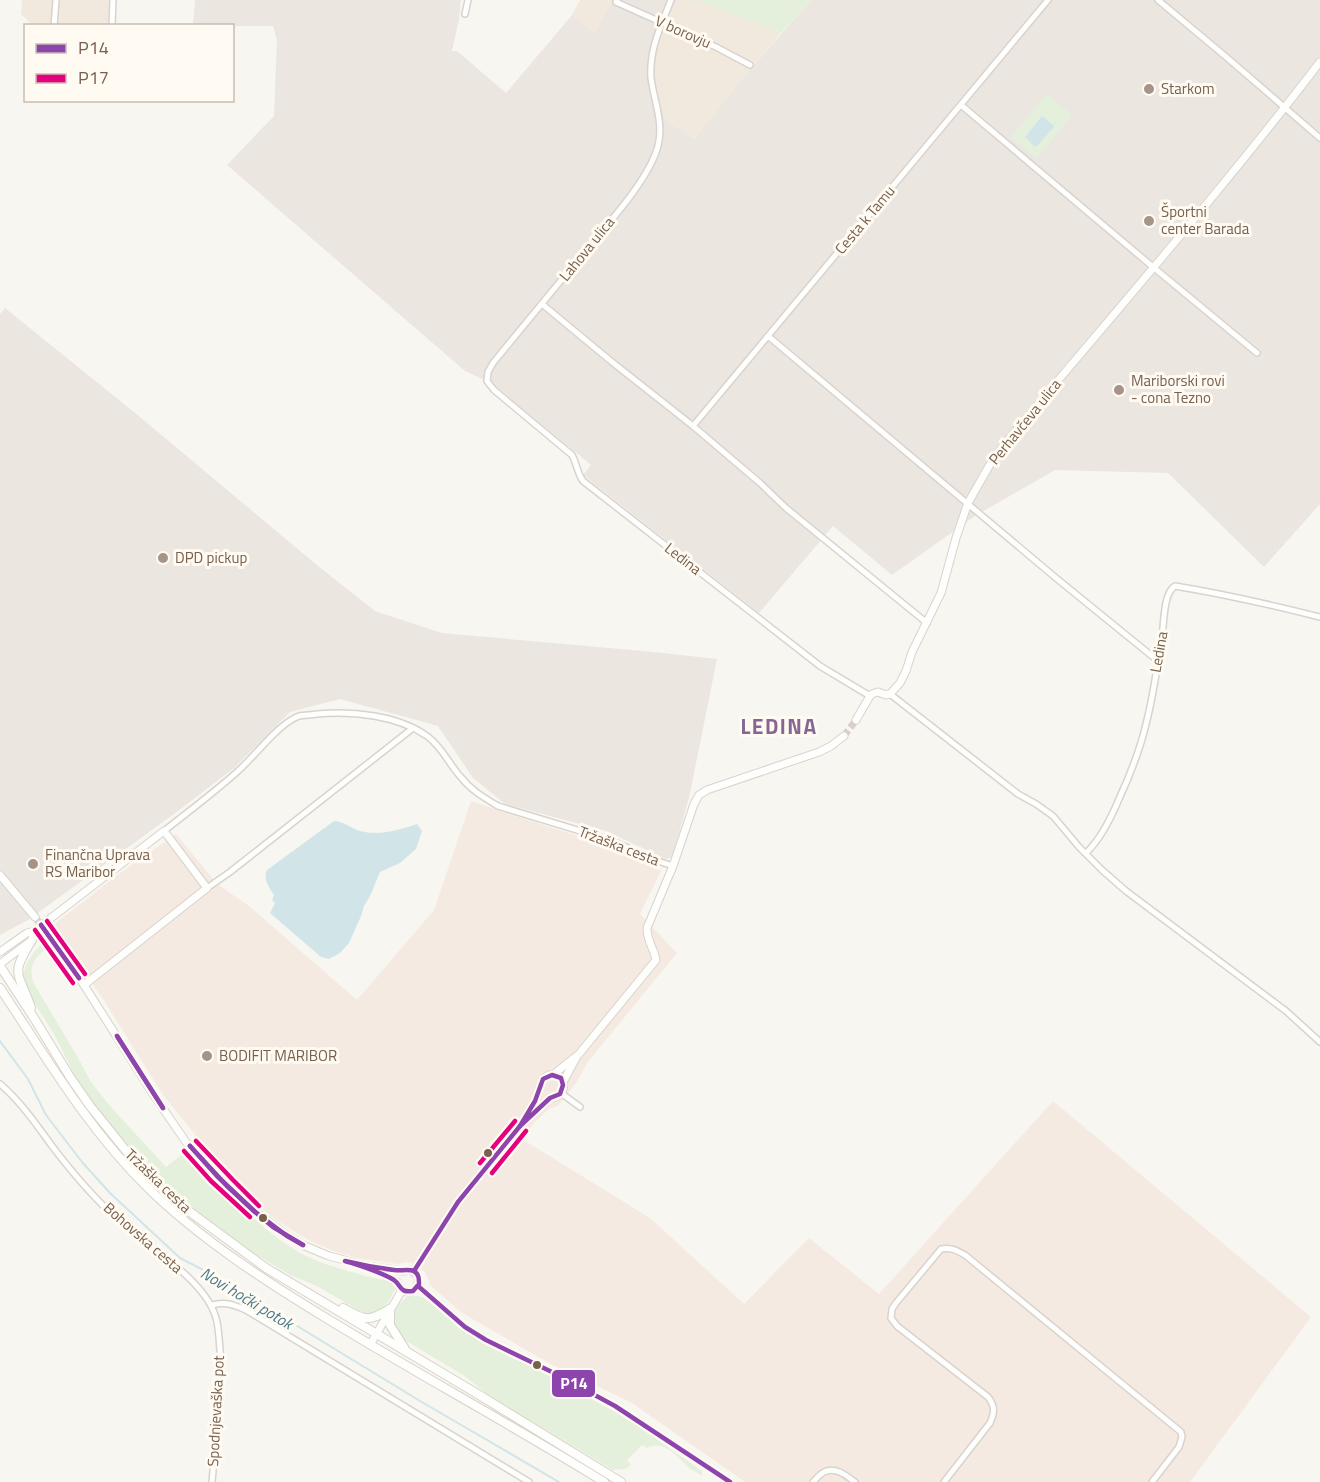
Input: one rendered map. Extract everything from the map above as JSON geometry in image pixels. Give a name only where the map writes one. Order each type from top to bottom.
[{"type":"main road","points":[[32,940],[21,957],[17,971],[34,1018]]},
{"type":"main road","name":"Tržaška cesta","points":[[0,965],[90,1106],[127,1152],[186,1209],[266,1268],[621,1482]]},
{"type":"main road","name":"Tržaška cesta","points":[[0,988],[76,1104],[118,1157],[181,1219],[285,1293],[604,1482]]},
{"type":"main road","points":[[329,1306],[342,1308],[363,1320],[373,1318],[390,1309],[390,1325],[405,1351]]},
{"type":"street","points":[[54,24],[56,0]]},
{"type":"street","points":[[112,24],[113,0]]},
{"type":"street","points":[[465,14],[468,0]]},
{"type":"street","name":"V borovju","points":[[617,0],[616,2],[750,65]]},
{"type":"street","name":"Lahova ulica","points":[[569,452],[494,390],[487,381],[488,372],[609,223],[639,183],[654,157],[660,128],[652,80],[652,52],[671,0]]},
{"type":"street","name":"Cesta k Tamu","points":[[693,426],[1048,0]]},
{"type":"street","points":[[1158,0],[1320,138]]},
{"type":"street","name":"Perhavčeva ulica","points":[[890,694],[900,683],[906,671],[912,652],[941,592],[968,503],[989,466],[1003,446],[1320,62]]},
{"type":"street","points":[[961,105],[1257,353]]},
{"type":"street","points":[[542,304],[693,426],[786,508],[927,622]]},
{"type":"street","points":[[768,336],[1158,661]]},
{"type":"street","name":"Ledina","points":[[569,452],[575,460],[583,481],[820,666],[870,696]]},
{"type":"street","name":"Ledina","points":[[1086,854],[1114,810],[1139,751],[1148,718],[1170,590],[1175,586],[1320,617]]},
{"type":"street","points":[[856,720],[870,696],[878,692],[890,694],[1018,794],[1053,816],[1086,854],[1126,891],[1286,1011],[1320,1042]]},
{"type":"street","name":"Tržaška cesta","points":[[0,952],[27,933],[35,931],[164,831],[237,771],[281,727],[300,716],[342,712],[362,714],[398,722],[428,737],[440,748],[473,790],[507,810],[610,840],[672,866],[647,928],[647,936],[656,960],[579,1054]]},
{"type":"street","points":[[84,985],[413,728]]},
{"type":"street","points":[[672,866],[694,804],[703,792],[819,752],[844,736]]},
{"type":"street","points":[[164,831],[207,888]]},
{"type":"street","points":[[0,875],[35,917]]},
{"type":"street","points":[[32,940],[35,931]]},
{"type":"street","points":[[49,936],[84,985],[174,1126],[186,1142],[255,1211],[288,1236],[329,1256],[367,1266],[414,1271]]},
{"type":"street","name":"Tržaška cesta","points":[[0,965],[32,940]]},
{"type":"street","points":[[550,1098],[541,1089],[543,1078],[554,1074],[579,1054]]},
{"type":"street","points":[[414,1271],[458,1202],[520,1126],[550,1098],[561,1093],[563,1082],[579,1054]]},
{"type":"street","points":[[554,1074],[563,1082]]},
{"type":"street","name":"Bohovska cesta","points":[[0,1084],[26,1111],[54,1149],[91,1192],[116,1218],[190,1279],[212,1305]]},
{"type":"street","points":[[520,1126],[541,1089]]},
{"type":"street","points":[[561,1093],[580,1107]]},
{"type":"street","points":[[944,1482],[990,1423],[994,1411],[993,1403],[897,1326],[891,1318],[892,1309],[896,1303],[941,1249],[947,1248],[955,1249],[964,1255],[1181,1432],[1179,1447],[1152,1482]]},
{"type":"street","points":[[367,1266],[397,1282],[405,1292],[413,1291],[418,1286],[419,1280],[414,1271]]},
{"type":"street","points":[[397,1282],[398,1276],[403,1271]]},
{"type":"street","points":[[418,1286],[465,1327],[615,1406],[730,1482]]},
{"type":"street","points":[[370,1345],[402,1290]]},
{"type":"street","points":[[212,1305],[220,1302],[230,1303],[246,1310],[529,1482]]},
{"type":"street","name":"Spodnjevaška pot","points":[[212,1305],[216,1317],[221,1356],[212,1482]]},
{"type":"street","points":[[813,1482],[823,1472],[832,1470],[846,1475],[855,1482]]},
{"type":"shaded area","points":[[22,0],[116,0],[115,24],[31,24],[21,14]]},
{"type":"shaded area","points":[[195,0],[461,0],[452,51],[457,51],[506,93],[572,15],[594,33],[613,0],[678,0],[667,20],[657,49],[655,78],[665,120],[694,139],[746,74],[811,0],[1320,0],[1320,504],[1264,567],[1168,473],[1055,470],[975,516],[892,575],[833,526],[759,613],[583,475],[591,465],[493,384],[465,371],[227,165],[274,116],[277,40],[273,26],[193,24]]},
{"type":"shaded area","points":[[580,0],[613,0],[594,33],[572,15]]},
{"type":"shaded area","points":[[678,0],[697,0],[781,33],[694,139],[665,120],[655,78],[657,49],[667,20]]},
{"type":"shaded area","points":[[1042,116],[1054,127],[1037,146],[1034,146],[1025,137]]},
{"type":"shaded area","points":[[5,308],[375,611],[442,633],[717,659],[689,798],[672,857],[666,859],[606,831],[505,804],[473,778],[438,726],[340,699],[290,712],[234,768],[28,920],[0,935],[0,314]]},
{"type":"shaded area","points":[[471,801],[614,848],[661,871],[640,914],[677,953],[587,1063],[576,1083],[558,1106],[549,1109],[522,1139],[650,1218],[744,1304],[809,1238],[879,1294],[1053,1101],[1311,1317],[1190,1482],[745,1482],[632,1403],[549,1363],[462,1313],[431,1286],[425,1272],[415,1264],[357,1258],[310,1241],[276,1220],[229,1178],[163,1095],[103,999],[52,926],[116,876],[176,834],[217,884],[249,906],[357,1000],[434,910]]},
{"type":"shaded area","points":[[334,821],[360,831],[375,833],[389,832],[417,824],[422,831],[416,849],[400,863],[380,872],[349,943],[340,953],[329,959],[321,957],[270,913],[275,903],[272,900],[274,895],[266,877],[267,870]]},
{"type":"green space","points":[[697,0],[811,0],[781,33]]},
{"type":"green space","points":[[1047,94],[1072,115],[1036,159],[1011,137]]},
{"type":"green space","points":[[44,942],[48,947],[32,966],[33,982],[91,1082],[166,1167],[186,1151],[242,1208],[288,1246],[325,1264],[392,1283],[395,1289],[384,1308],[371,1314],[365,1314],[317,1286],[290,1275],[249,1250],[181,1199],[120,1136],[76,1078],[54,1034],[26,990],[20,973],[24,972],[29,959]]},
{"type":"green space","points":[[417,1296],[429,1301],[482,1343],[521,1361],[628,1419],[702,1471],[702,1476],[668,1449],[658,1446],[647,1448],[642,1445],[627,1460],[631,1465],[626,1469],[613,1470],[487,1394],[466,1377],[398,1336],[393,1320],[396,1310],[407,1297]]},
{"type":"waterway","name":"Novi hočki potok","points":[[0,1041],[28,1079],[46,1115],[82,1162],[110,1193],[180,1258],[217,1277],[420,1401],[559,1482]]},
{"type":"tunnel","points":[[844,736],[856,720]]},
{"type":"tunnel","points":[[35,917],[49,936]]},
{"type":"transit line","name":"P17","points":[[47,921],[85,974]]},
{"type":"transit line","name":"P14","points":[[41,925],[79,978]]},
{"type":"transit line","name":"P14","points":[[41,925],[79,978]]},
{"type":"transit line","name":"P17","points":[[35,930],[73,983]]},
{"type":"transit line","name":"P14","points":[[117,1036],[163,1108]]},
{"type":"transit line","name":"P14","points":[[117,1036],[163,1108]]},
{"type":"transit line","name":"P14","points":[[552,1075],[561,1078],[563,1085],[560,1094],[550,1098],[520,1126],[535,1101],[543,1079],[552,1075]]},
{"type":"transit line","name":"P17","points":[[480,1163],[515,1121]]},
{"type":"transit line","name":"P14","points":[[414,1271],[458,1202],[520,1126]]},
{"type":"transit line","name":"P17","points":[[492,1173],[526,1131]]},
{"type":"transit line","name":"P17","points":[[196,1141],[259,1206]]},
{"type":"transit line","name":"P14","points":[[190,1146],[254,1211]]},
{"type":"transit line","name":"P14","points":[[190,1146],[217,1176],[254,1211]]},
{"type":"transit line","name":"P17","points":[[184,1151],[211,1181],[250,1217]]},
{"type":"transit line","name":"P14","points":[[254,1211],[303,1245]]},
{"type":"transit line","name":"P14","points":[[254,1211],[273,1227],[303,1245]]},
{"type":"transit line","name":"P14","points":[[345,1261],[414,1271],[418,1275],[419,1284],[413,1291],[405,1291],[394,1280],[345,1261]]},
{"type":"transit line","name":"P14","points":[[418,1286],[465,1327],[615,1406],[730,1482]]},
{"type":"place","name":"Starkom","points":[[1149,89]]},
{"type":"place","name":"Športni center Barada","points":[[1149,221]]},
{"type":"place","name":"Mariborski rovi - cona Tezno","points":[[1119,390]]},
{"type":"place","name":"DPD pickup","points":[[163,558]]},
{"type":"place","name":"Finančna Uprava RS Maribor","points":[[33,864]]},
{"type":"place","name":"BODIFIT MARIBOR","points":[[207,1056]]},
{"type":"district","name":"LEDINA","points":[[779,727]]}]
